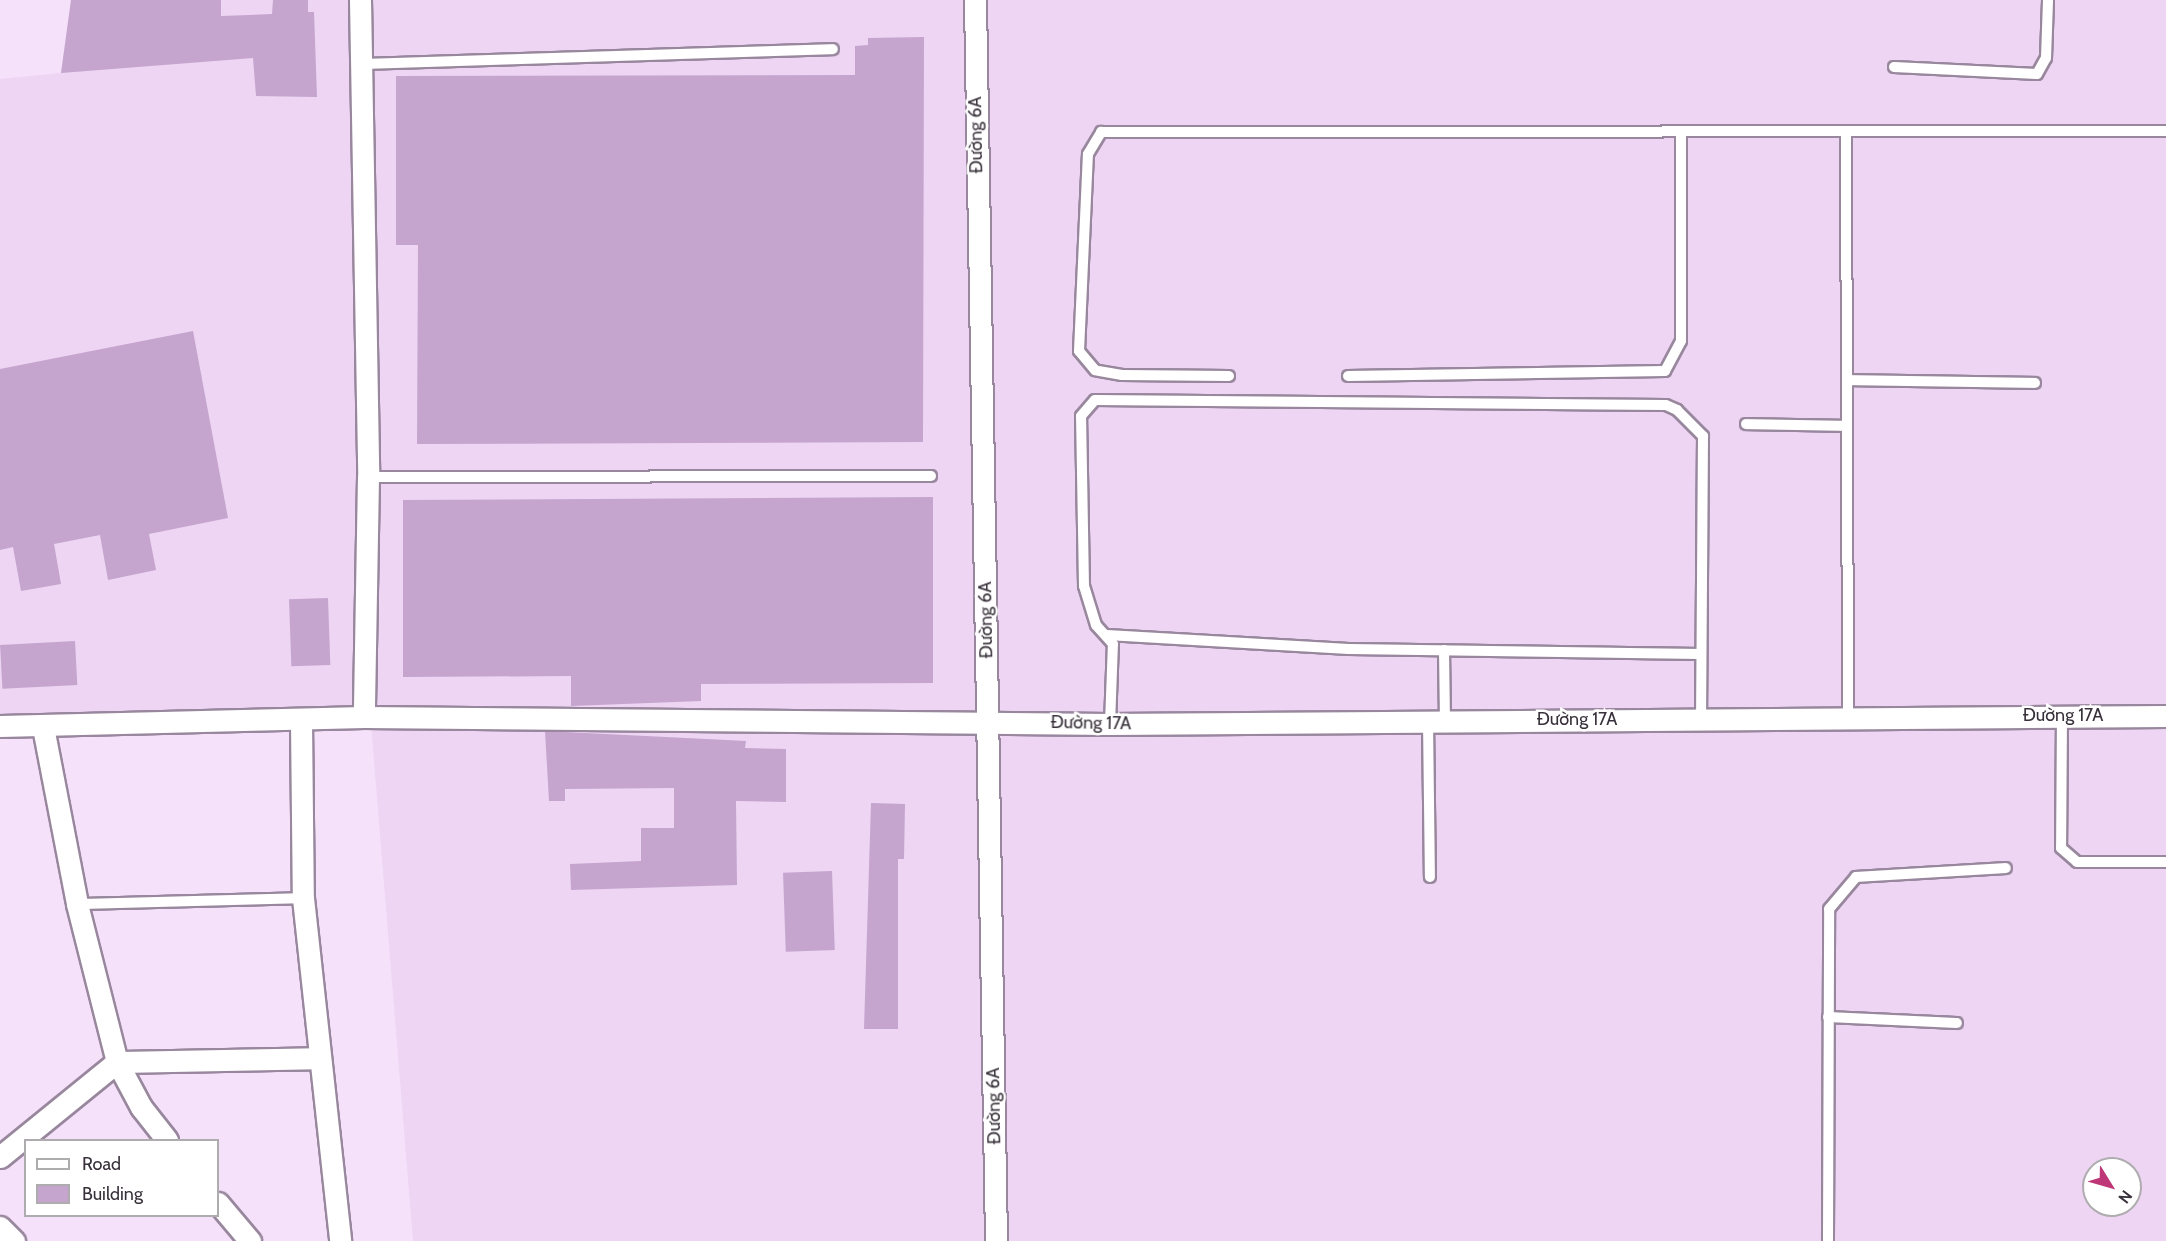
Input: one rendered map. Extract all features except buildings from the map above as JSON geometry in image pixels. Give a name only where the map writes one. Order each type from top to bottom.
[{"type":"street","points":[[360,0],[368,477],[364,717]]},
{"type":"street","name":"Đường 6A","points":[[975,0],[996,1241]]},
{"type":"street","name":"Đường 17A","points":[[0,726],[301,721],[364,717],[988,721],[1110,724],[1437,719],[2166,716]]},
{"type":"street","points":[[301,721],[303,898],[318,1058],[340,1241]]},
{"type":"street","points":[[43,727],[77,904],[117,1062],[141,1107],[165,1139]]},
{"type":"street","points":[[0,1157],[117,1062],[318,1058]]},
{"type":"street","points":[[219,1204],[250,1241]]},
{"type":"street","points":[[0,1227],[14,1241]]},
{"type":"lane","points":[[1894,67],[2037,74],[2046,58],[2048,0]]},
{"type":"lane","points":[[360,64],[833,49]]},
{"type":"lane","points":[[1229,376],[1122,375],[1095,370],[1079,351],[1088,154],[1101,132],[2166,131]]},
{"type":"lane","points":[[1348,376],[1665,371],[1681,341],[1681,133]]},
{"type":"lane","points":[[1846,133],[1848,716]]},
{"type":"lane","points":[[1847,380],[2035,383]]},
{"type":"lane","points":[[1110,724],[1113,644],[1096,625],[1084,586],[1081,416],[1095,400],[1666,405],[1703,436],[1701,718]]},
{"type":"lane","points":[[1746,424],[1847,426]]},
{"type":"lane","points":[[368,477],[931,476]]},
{"type":"lane","points":[[1107,635],[1444,650],[1701,654]]},
{"type":"lane","points":[[1430,877],[1437,719],[1444,650]]},
{"type":"lane","points":[[2062,715],[2061,848],[2077,862],[2166,862]]},
{"type":"lane","points":[[1828,1241],[1829,909],[1856,877],[2006,868]]},
{"type":"lane","points":[[77,904],[303,898]]},
{"type":"lane","points":[[1828,1017],[1957,1023]]},
{"type":"shaded area","points":[[71,0],[352,0],[361,478],[358,710],[0,719],[0,79],[61,73]]},
{"type":"shaded area","points":[[367,0],[2166,0],[2166,1241],[413,1241],[371,724]]}]
